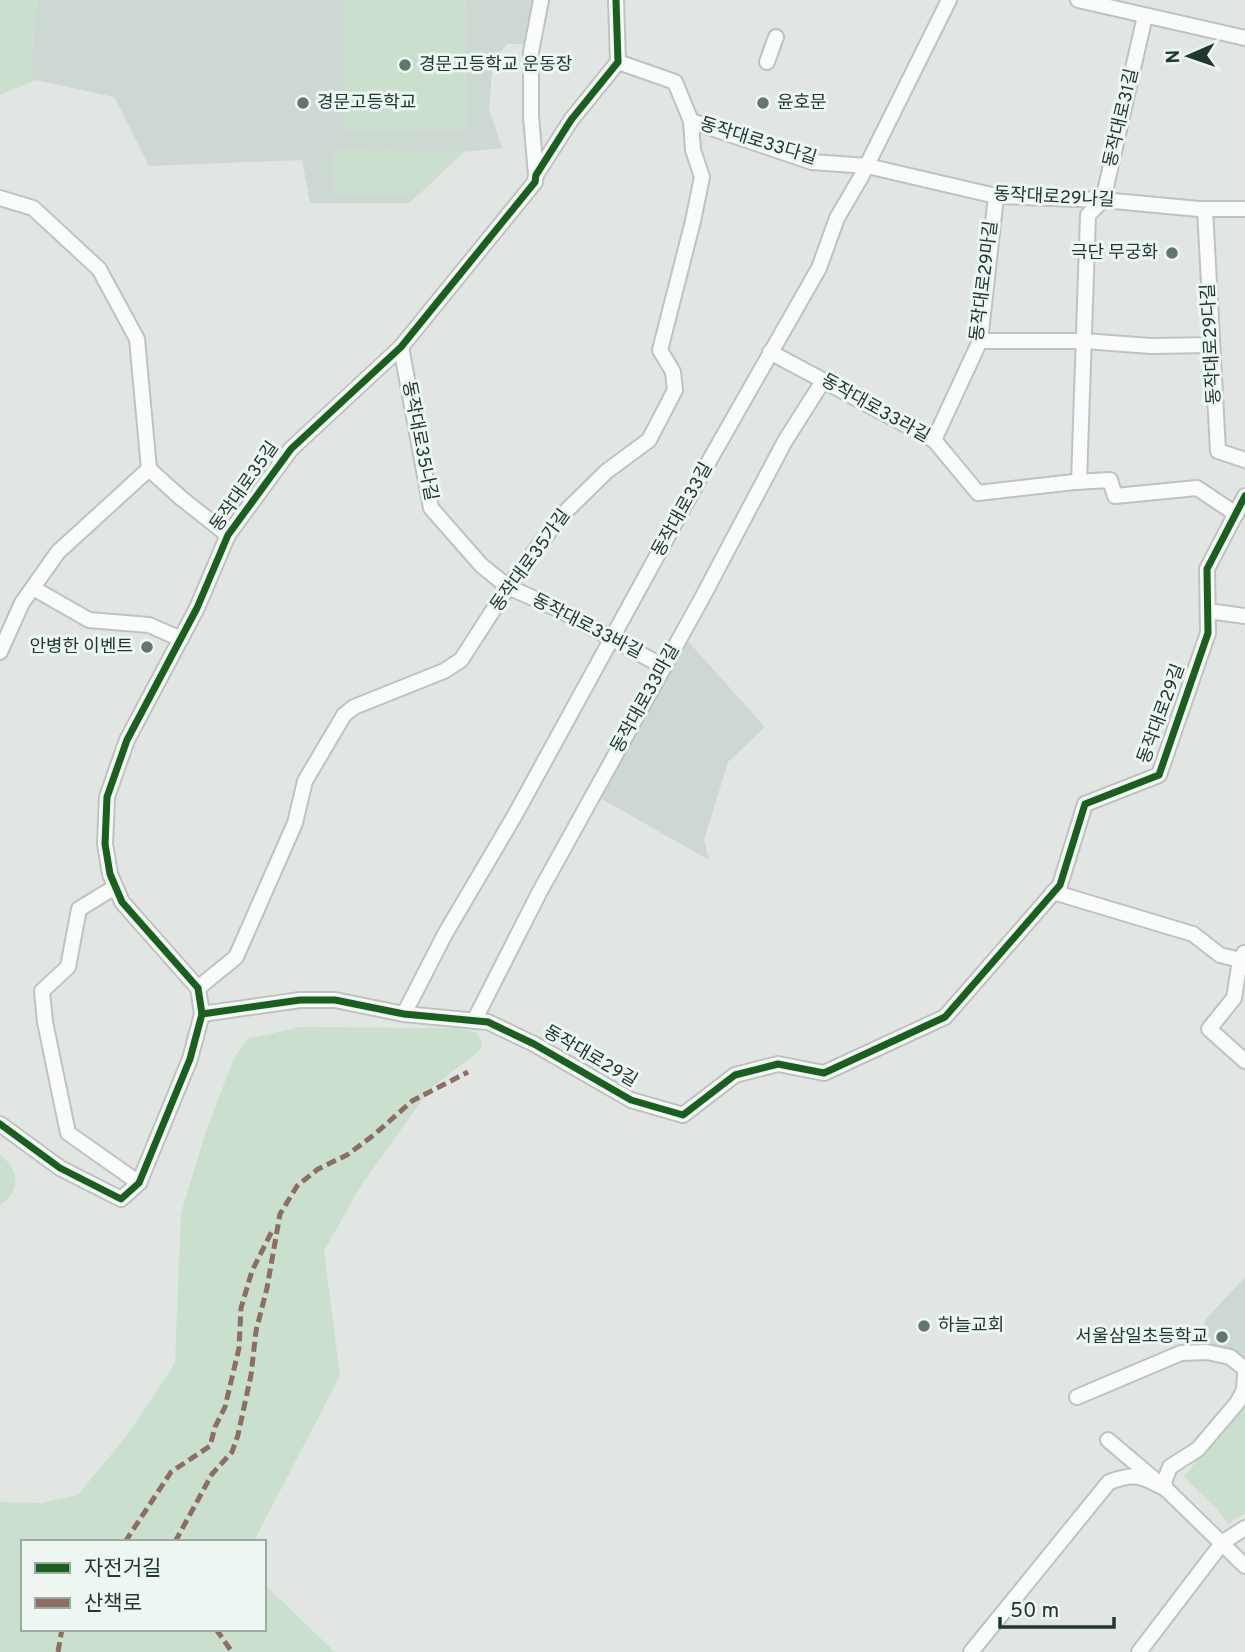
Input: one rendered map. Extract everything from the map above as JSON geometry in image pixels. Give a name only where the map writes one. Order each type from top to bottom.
[{"type":"street","points":[[536,175],[531,116],[531,52],[541,0]]},
{"type":"street","points":[[615,0],[618,62]]},
{"type":"street","name":"동작대로33길","points":[[404,1014],[444,934],[515,815],[819,268],[837,218],[867,166],[949,0]]},
{"type":"street","points":[[1078,0],[1245,38]]},
{"type":"street","name":"동작대로31길","points":[[1079,482],[1088,215],[1103,200],[1145,16]]},
{"type":"street","points":[[767,62],[776,37]]},
{"type":"street","name":"동작대로35길","points":[[198,988],[122,902],[110,874],[105,844],[107,797],[127,740],[197,608],[228,535],[291,449],[401,346],[535,182],[536,175],[571,120],[618,62]]},
{"type":"street","name":"동작대로35가길","points":[[198,988],[236,957],[295,823],[305,781],[344,715],[354,707],[444,671],[461,660],[508,587],[560,516],[607,471],[649,440],[675,390],[673,372],[660,350],[702,177],[693,150],[691,121],[675,82],[618,62]]},
{"type":"street","name":"동작대로33다길","points":[[691,121],[812,162],[867,166]]},
{"type":"street","name":"동작대로29나길","points":[[867,166],[996,196],[1245,209]]},
{"type":"street","name":"동작대로29마길","points":[[934,440],[981,341],[996,196]]},
{"type":"street","points":[[0,198],[33,208],[99,269],[137,340],[149,469],[228,535]]},
{"type":"street","name":"동작대로29다길","points":[[1205,209],[1218,451],[1245,460]]},
{"type":"street","points":[[981,341],[1212,345]]},
{"type":"street","name":"동작대로35나길","points":[[401,346],[431,508],[481,565],[508,587]]},
{"type":"street","name":"동작대로33라길","points":[[770,352],[934,440],[978,494],[1110,480],[1115,496],[1197,488],[1236,514]]},
{"type":"street","name":"동작대로33마길","points":[[474,1021],[539,893],[785,441],[823,381]]},
{"type":"street","points":[[0,652],[22,603],[58,552],[149,469]]},
{"type":"street","name":"동작대로29길","points":[[202,1014],[300,1000],[335,1000],[404,1014],[488,1021],[534,1044],[631,1100],[683,1115],[735,1075],[778,1065],[824,1073],[945,1017],[1060,885],[1085,804],[1159,775],[1208,633],[1208,569],[1245,496]]},
{"type":"street","name":"동작대로33바길","points":[[508,587],[558,609],[664,667]]},
{"type":"street","points":[[33,588],[89,620],[149,625],[181,639]]},
{"type":"street","points":[[1208,611],[1245,616]]},
{"type":"street","points":[[115,887],[79,909],[68,967],[42,992],[44,1022],[68,1133],[139,1183]]},
{"type":"street","points":[[1054,892],[1193,934],[1220,955],[1243,956],[1234,998],[1209,1029],[1245,1061]]},
{"type":"street","points":[[0,1124],[61,1168],[121,1199],[139,1183],[190,1059],[202,1014],[198,988]]},
{"type":"street","points":[[1077,1397],[1181,1353],[1207,1352],[1230,1357],[1245,1372],[1244,1390],[1237,1404],[1198,1449],[1170,1467],[1164,1482],[1166,1489]]},
{"type":"street","points":[[1108,1440],[1166,1489],[1245,1566]]},
{"type":"street","points":[[971,1652],[1109,1482],[1128,1475],[1142,1476],[1166,1489]]},
{"type":"street","points":[[1139,1652],[1223,1542],[1245,1528]]},
{"type":"shaded area","name":"경문고등학교","points":[[37,0],[537,0],[525,44],[507,44],[493,63],[489,109],[502,148],[464,152],[409,203],[310,203],[302,160],[149,166],[114,97],[36,80],[30,73]]},
{"type":"shaded area","points":[[686,639],[765,727],[728,762],[704,840],[709,860],[600,798]]},
{"type":"shaded area","name":"서울삼일초등학교","points":[[1245,1277],[1245,1366],[1193,1356],[1206,1319]]},
{"type":"green space","points":[[0,0],[37,0],[30,73],[36,80],[0,95]]},
{"type":"green space","name":"경문고등학교 운동장","points":[[344,0],[466,0],[467,130],[345,131]]},
{"type":"green space","points":[[333,150],[465,151],[418,195],[334,194]]},
{"type":"green space","points":[[300,1027],[457,1028],[478,1033],[482,1045],[479,1051],[430,1089],[362,1184],[324,1251],[340,1376],[257,1540],[21,1540],[21,1631],[266,1631],[266,1586],[335,1652],[0,1652],[0,1500],[40,1503],[78,1495],[131,1430],[175,1363],[181,1213],[206,1131],[234,1058],[247,1039]]},
{"type":"green space","points":[[0,1155],[11,1167],[15,1187],[7,1200],[0,1205]]},
{"type":"green space","points":[[1245,1398],[1245,1513],[1228,1524],[1216,1508],[1184,1477]]},
{"type":"marked path","points":[[176,1540],[212,1474],[232,1452],[238,1435],[280,1214],[297,1186],[318,1169],[347,1155],[412,1101],[468,1072]]},
{"type":"marked path","points":[[126,1540],[171,1472],[210,1446],[215,1427],[225,1407],[239,1348],[241,1308],[252,1271],[273,1229]]},
{"type":"marked path","points":[[58,1652],[62,1631]]},
{"type":"marked path","points":[[217,1631],[232,1652]]},
{"type":"cycle path","points":[[202,1014],[198,988],[122,902],[110,874],[105,844],[107,797],[127,740],[197,608],[228,535],[291,449],[401,347],[535,182],[536,175],[571,120],[618,62],[616,0]]},
{"type":"cycle path","points":[[0,1124],[60,1168],[121,1199],[139,1183],[190,1059],[202,1014],[300,1000],[335,1000],[404,1014],[488,1022],[534,1044],[631,1100],[683,1115],[735,1075],[778,1064],[824,1073],[945,1017],[1060,885],[1085,804],[1159,775],[1208,633],[1207,569],[1245,496]]},
{"type":"place","name":"경문고등학교 운동장","points":[[405,65]]},
{"type":"place","name":"경문고등학교","points":[[303,103]]},
{"type":"place","name":"윤호문","points":[[763,103]]},
{"type":"place","name":"극단 무궁화","points":[[1172,253]]},
{"type":"place","name":"안병한 이벤트","points":[[147,647]]},
{"type":"place","name":"하늘교회","points":[[924,1326]]},
{"type":"place","name":"서울삼일초등학교","points":[[1222,1337]]}]
